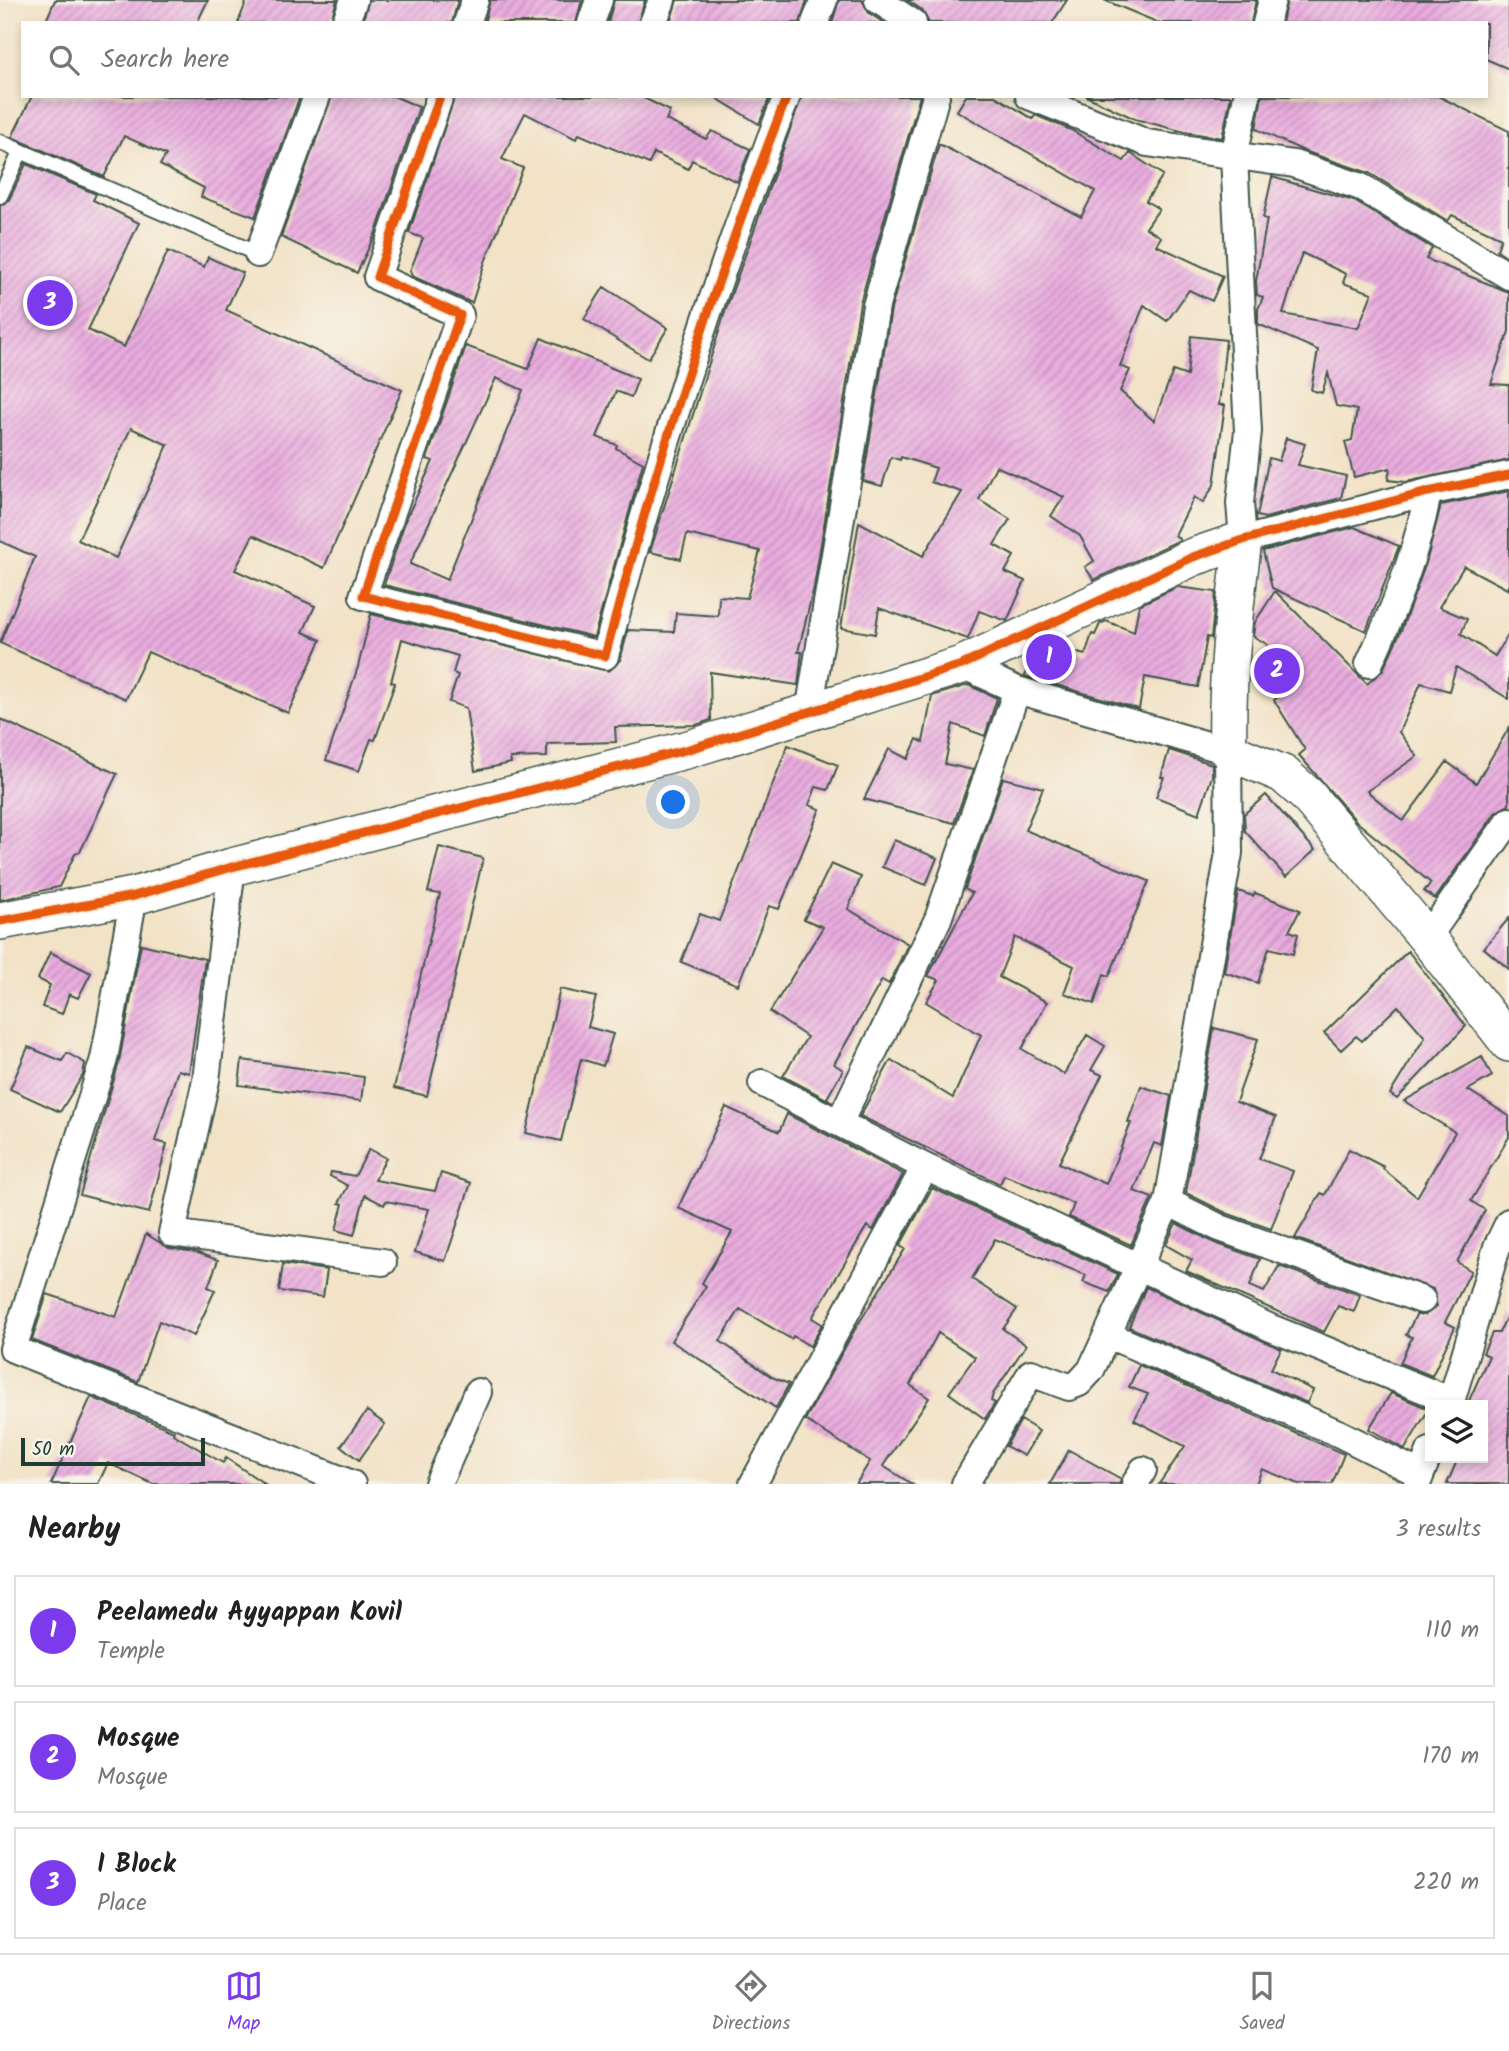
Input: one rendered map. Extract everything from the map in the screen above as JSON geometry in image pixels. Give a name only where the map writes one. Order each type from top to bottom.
[{"type":"street","points":[[346,21],[354,0]]},
{"type":"street","points":[[468,21],[475,0]]},
{"type":"street","points":[[592,21],[599,0]]},
{"type":"street","points":[[654,21],[662,0]]},
{"type":"street","points":[[816,21],[824,0]]},
{"type":"street","points":[[878,0],[909,21]]},
{"type":"street","points":[[1267,21],[1272,0]]},
{"type":"street","points":[[258,254],[316,98]]},
{"type":"street","points":[[439,98],[377,277],[460,315],[363,596],[605,656],[677,399],[735,228],[785,98]]},
{"type":"street","points":[[810,712],[876,306],[935,98]]},
{"type":"street","points":[[1034,98],[1147,144],[1294,164],[1361,187],[1509,276]]},
{"type":"street","points":[[965,1484],[1031,1373],[1069,1387],[1080,1383],[1091,1370],[1168,1202],[1229,853],[1231,638],[1243,540],[1240,503],[1248,431],[1234,156],[1247,98]]},
{"type":"street","points":[[0,921],[134,896],[232,866],[689,749],[962,664],[1170,568],[1243,540],[1427,492],[1509,475]]},
{"type":"street","points":[[1368,664],[1398,601],[1420,535],[1427,492]]},
{"type":"street","points":[[962,664],[1017,690],[1228,751],[1283,774],[1307,795],[1427,938],[1509,1043]]},
{"type":"street","points":[[839,1123],[938,919],[1017,690]]},
{"type":"street","points":[[1427,938],[1509,821]]},
{"type":"street","points":[[232,866],[206,1080],[172,1233],[383,1262]]},
{"type":"street","points":[[134,896],[104,1059],[13,1349],[352,1484]]},
{"type":"street","points":[[762,1083],[925,1167],[1271,1328],[1444,1400]]},
{"type":"street","points":[[753,1484],[925,1167]]},
{"type":"street","points":[[1168,1202],[1220,1228],[1422,1300]]},
{"type":"street","points":[[1452,1400],[1497,1247],[1509,1222]]},
{"type":"street","points":[[1108,1335],[1422,1470]]},
{"type":"street","points":[[438,1484],[478,1392]]},
{"type":"lane","points":[[0,142],[20,153],[258,254]]},
{"type":"lane","points":[[0,196],[20,153]]},
{"type":"building","points":[[55,0],[208,0],[198,21],[46,21]]},
{"type":"building","points":[[247,0],[337,0],[331,21],[239,21]]},
{"type":"building","points":[[369,0],[458,0],[453,21],[363,21]]},
{"type":"building","points":[[490,0],[582,0],[577,21],[485,20]]},
{"type":"building","points":[[614,0],[645,0],[639,21],[609,21]]},
{"type":"building","points":[[677,0],[807,0],[801,21],[671,21]]},
{"type":"building","points":[[839,0],[862,0],[869,13],[881,21],[833,21]]},
{"type":"building","points":[[907,0],[1067,0],[1053,21],[928,21],[922,10]]},
{"type":"building","points":[[1104,0],[1256,0],[1251,21],[1154,21]]},
{"type":"building","points":[[1287,0],[1509,0],[1509,69],[1488,60],[1488,21],[1282,21]]},
{"type":"building","points":[[31,98],[299,98],[255,217],[201,197],[204,188],[160,165],[166,155],[124,136],[104,177],[12,137]]},
{"type":"building","points":[[331,98],[399,98],[419,107],[376,232],[357,273],[281,237]]},
{"type":"building","points":[[454,98],[644,98],[670,111],[666,120],[706,139],[712,131],[750,149],[737,182],[692,160],[688,169],[654,153],[649,164],[579,134],[576,139],[525,113],[502,159],[523,168],[485,262],[472,303],[412,276],[410,271],[423,238],[409,233]]},
{"type":"building","points":[[716,98],[769,98],[759,124]]},
{"type":"building","points":[[801,98],[919,98],[860,303],[814,587],[798,652],[802,652],[798,685],[710,672],[711,720],[696,725],[615,727],[616,742],[547,744],[547,757],[510,758],[511,763],[475,771],[466,708],[449,702],[458,675],[453,673],[458,656],[402,639],[391,682],[395,683],[375,740],[371,739],[359,771],[326,760],[358,667],[371,614],[609,671],[620,661],[628,630],[674,632],[676,613],[718,616],[719,596],[747,598],[760,551],[687,534],[681,559],[650,552],[726,309]]},
{"type":"building","points":[[965,98],[998,98],[1033,119],[1035,115],[1071,130],[1124,161],[1130,153],[1163,175],[1146,201],[1159,209],[1146,228],[1161,237],[1156,245],[1223,276],[1212,301],[1189,290],[1167,321],[1144,305],[1120,366],[1130,370],[1120,391],[1154,421],[1173,371],[1187,376],[1191,336],[1226,340],[1219,405],[1225,405],[1214,485],[1203,503],[1194,497],[1175,535],[1180,540],[1094,580],[1085,567],[1094,561],[1080,536],[1051,516],[1064,497],[996,466],[979,500],[1010,519],[994,545],[1014,556],[1005,572],[1025,581],[1007,621],[979,611],[968,639],[879,608],[875,634],[841,628],[859,522],[923,556],[962,492],[931,482],[936,468],[901,457],[900,460],[891,457],[882,486],[863,481],[891,309],[939,144],[1081,217],[1095,191],[957,111]]},
{"type":"building","points":[[1090,98],[1231,98],[1222,138],[1135,119]]},
{"type":"building","points":[[1262,98],[1442,98],[1509,131],[1509,258],[1497,250],[1501,238],[1452,215],[1448,221],[1369,173],[1304,151],[1256,129]]},
{"type":"building","points":[[26,164],[96,194],[93,200],[139,223],[88,330],[124,347],[168,251],[204,267],[208,257],[243,273],[226,310],[402,390],[324,568],[253,535],[235,570],[315,606],[303,632],[321,640],[288,713],[148,652],[126,699],[0,643],[35,557],[0,541],[0,206],[9,200]],"holes":[[[131,428],[168,445],[116,558],[78,540]]]},
{"type":"building","points":[[1272,177],[1354,201],[1432,248],[1426,259],[1509,292],[1509,331],[1491,384],[1509,385],[1509,460],[1406,482],[1388,480],[1390,468],[1354,477],[1345,442],[1352,440],[1357,410],[1336,406],[1328,373],[1322,393],[1311,390],[1318,350],[1258,324],[1258,309],[1263,297],[1257,295],[1256,281],[1267,219],[1263,218]],"holes":[[[1302,253],[1346,274],[1343,283],[1372,293],[1358,328],[1283,314]]]},
{"type":"building","points":[[604,287],[668,328],[648,359],[584,319]]},
{"type":"building","points":[[541,338],[638,379],[631,397],[616,391],[597,437],[617,445],[616,448],[643,463],[594,637],[384,585],[406,519],[433,461],[427,459],[466,346],[528,369]],"holes":[[[496,378],[523,390],[447,580],[410,564]]]},
{"type":"building","points":[[1286,438],[1305,444],[1298,465],[1346,476],[1341,498],[1265,518],[1257,516],[1269,458],[1279,461]]},
{"type":"building","points":[[1509,491],[1509,590],[1464,566],[1439,607],[1467,619],[1461,634],[1495,656],[1509,633],[1509,699],[1456,667],[1449,691],[1421,683],[1399,732],[1417,756],[1367,791],[1403,821],[1447,762],[1476,783],[1509,728],[1509,805],[1496,812],[1435,899],[1424,891],[1431,883],[1357,822],[1299,755],[1305,750],[1274,700],[1286,692],[1252,673],[1268,645],[1253,636],[1255,622],[1275,591],[1367,684],[1383,670],[1402,628],[1426,563],[1441,505]]},
{"type":"building","points":[[1354,527],[1399,546],[1366,631],[1272,588],[1263,551]]},
{"type":"building","points":[[1177,587],[1216,592],[1211,638],[1207,637],[1198,687],[1145,677],[1139,709],[1025,676],[1031,656],[1053,646],[1085,655],[1092,634],[1095,635],[1100,624],[1106,621],[1134,632],[1139,605]]},
{"type":"building","points":[[968,685],[997,698],[985,736],[953,724],[945,764],[973,770],[954,823],[864,799],[889,749],[908,759],[917,739],[923,742],[932,696]]},
{"type":"building","points":[[0,719],[117,774],[80,852],[75,854],[59,887],[0,900]]},
{"type":"building","points":[[788,745],[838,765],[828,790],[816,787],[809,805],[820,809],[779,909],[769,906],[738,985],[681,962],[700,914],[719,921]]},
{"type":"building","points":[[1169,750],[1212,764],[1212,776],[1199,814],[1156,797],[1164,777],[1161,777]]},
{"type":"building","points":[[1003,778],[1043,788],[1025,830],[1149,881],[1109,976],[1104,974],[1094,1004],[1064,993],[1074,966],[1015,937],[999,977],[1047,1002],[1022,1049],[1064,1074],[1087,1035],[1105,1046],[1091,1070],[1102,1075],[1059,1163],[1106,1184],[1131,1123],[1128,1122],[1141,1086],[1171,1096],[1162,1146],[1154,1143],[1134,1191],[1152,1198],[1131,1245],[1069,1217],[1074,1204],[1004,1175],[1000,1184],[860,1116],[891,1060],[953,1098],[981,1035],[926,1002],[939,980],[928,976],[972,893],[965,889]]},
{"type":"building","points":[[1266,795],[1315,850],[1286,877],[1245,831],[1244,814]]},
{"type":"building","points":[[894,840],[937,858],[926,885],[882,867]]},
{"type":"building","points":[[439,847],[483,858],[427,1096],[394,1088],[440,894],[428,892]]},
{"type":"building","points":[[831,864],[861,877],[848,909],[908,944],[889,984],[882,980],[834,1064],[843,1070],[827,1098],[832,1102],[783,1076],[807,1037],[770,1012],[823,927],[804,919]]},
{"type":"building","points":[[1238,891],[1253,896],[1255,893],[1300,910],[1289,931],[1298,934],[1293,954],[1269,948],[1258,983],[1224,972]]},
{"type":"building","points":[[1509,918],[1509,969],[1484,948]]},
{"type":"building","points":[[141,944],[205,959],[189,1073],[178,1070],[155,1141],[167,1144],[149,1213],[80,1195],[119,1062]]},
{"type":"building","points":[[1408,951],[1466,1026],[1397,1099],[1390,1094],[1425,1037],[1398,1006],[1362,1041],[1356,1036],[1341,1050],[1324,1033]]},
{"type":"building","points":[[50,952],[91,973],[78,998],[69,994],[62,1014],[42,1007],[50,985],[38,979]]},
{"type":"building","points":[[560,989],[596,997],[588,1027],[613,1034],[603,1066],[581,1059],[561,1141],[526,1133]]},
{"type":"building","points":[[1214,1028],[1258,1039],[1236,1102],[1276,1117],[1259,1159],[1293,1171],[1271,1229],[1226,1213],[1186,1193]]},
{"type":"building","points":[[28,1047],[62,1061],[67,1053],[85,1063],[83,1075],[60,1112],[10,1089]]},
{"type":"building","points":[[1482,1057],[1492,1076],[1468,1090],[1509,1116],[1509,1137],[1471,1201],[1485,1210],[1457,1262],[1471,1271],[1445,1322],[1455,1327],[1432,1376],[1400,1363],[1412,1337],[1406,1335],[1416,1315],[1425,1315],[1437,1306],[1433,1289],[1295,1238],[1321,1193],[1325,1195],[1349,1149],[1384,1167],[1383,1169],[1417,1197],[1455,1132],[1404,1101]]},
{"type":"building","points":[[242,1060],[364,1077],[361,1101],[239,1085]]},
{"type":"building","points":[[726,1107],[779,1132],[787,1114],[903,1174],[873,1230],[867,1226],[812,1318],[822,1324],[810,1346],[793,1336],[791,1339],[740,1309],[720,1341],[772,1377],[789,1384],[776,1408],[671,1341],[706,1286],[702,1283],[732,1232],[678,1208]]},
{"type":"building","points":[[369,1149],[386,1158],[375,1180],[435,1191],[441,1173],[471,1183],[445,1261],[415,1252],[429,1209],[386,1201],[384,1205],[365,1195],[354,1235],[336,1230],[343,1204],[339,1203],[348,1186],[330,1176],[331,1172],[355,1176]]},
{"type":"building","points":[[932,1188],[1118,1274],[1109,1292],[1083,1282],[1086,1275],[995,1239],[972,1279],[1017,1309],[1003,1329],[1026,1345],[993,1394],[991,1401],[995,1403],[985,1419],[949,1393],[975,1357],[938,1333],[910,1385],[929,1398],[883,1466],[912,1484],[856,1484],[870,1461],[805,1420],[854,1331],[905,1249],[900,1246]]},
{"type":"building","points":[[1176,1223],[1215,1243],[1260,1259],[1250,1286],[1264,1292],[1279,1266],[1360,1295],[1354,1312],[1338,1306],[1324,1332],[1186,1271],[1192,1260],[1166,1245]]},
{"type":"building","points":[[146,1234],[169,1248],[195,1252],[218,1260],[208,1287],[215,1290],[194,1336],[159,1321],[138,1382],[32,1340],[47,1294],[116,1317]]},
{"type":"building","points":[[283,1264],[327,1270],[323,1297],[279,1291]]},
{"type":"building","points":[[1146,1287],[1281,1349],[1271,1369],[1313,1390],[1307,1403],[1129,1327]]},
{"type":"building","points":[[1509,1311],[1509,1484],[1447,1484],[1456,1463],[1488,1463],[1488,1400],[1469,1400],[1489,1356],[1483,1353],[1492,1333],[1499,1333]]},
{"type":"building","points":[[1139,1365],[1344,1454],[1332,1484],[1299,1484],[1262,1469],[1256,1484],[1159,1484],[1185,1446],[1134,1420],[1148,1394],[1129,1387]]},
{"type":"building","points":[[1391,1393],[1425,1407],[1425,1416],[1405,1449],[1369,1429]]},
{"type":"building","points":[[91,1397],[174,1431],[173,1434],[223,1463],[226,1458],[265,1484],[153,1484],[108,1463],[98,1484],[51,1484]]},
{"type":"building","points":[[367,1411],[385,1424],[359,1460],[341,1446]]},
{"type":"building","points":[[1021,1420],[1039,1431],[1024,1456],[1006,1446]]},
{"type":"building","points":[[1069,1450],[1121,1479],[1119,1484],[1050,1484]]},
{"type":"cycle path","points":[[439,98],[377,277],[460,315],[363,596],[605,656],[688,373],[760,165],[786,98]]},
{"type":"cycle path","points":[[0,921],[134,896],[232,867],[689,749],[962,665],[1193,557],[1243,540],[1428,492],[1509,475]]},
{"type":"place","name":"I Block","points":[[50,303]]},
{"type":"place","name":"Peelamedu Ayyappan Kovil","points":[[1049,657]]},
{"type":"place","name":"Mosque","points":[[1277,671]]}]
